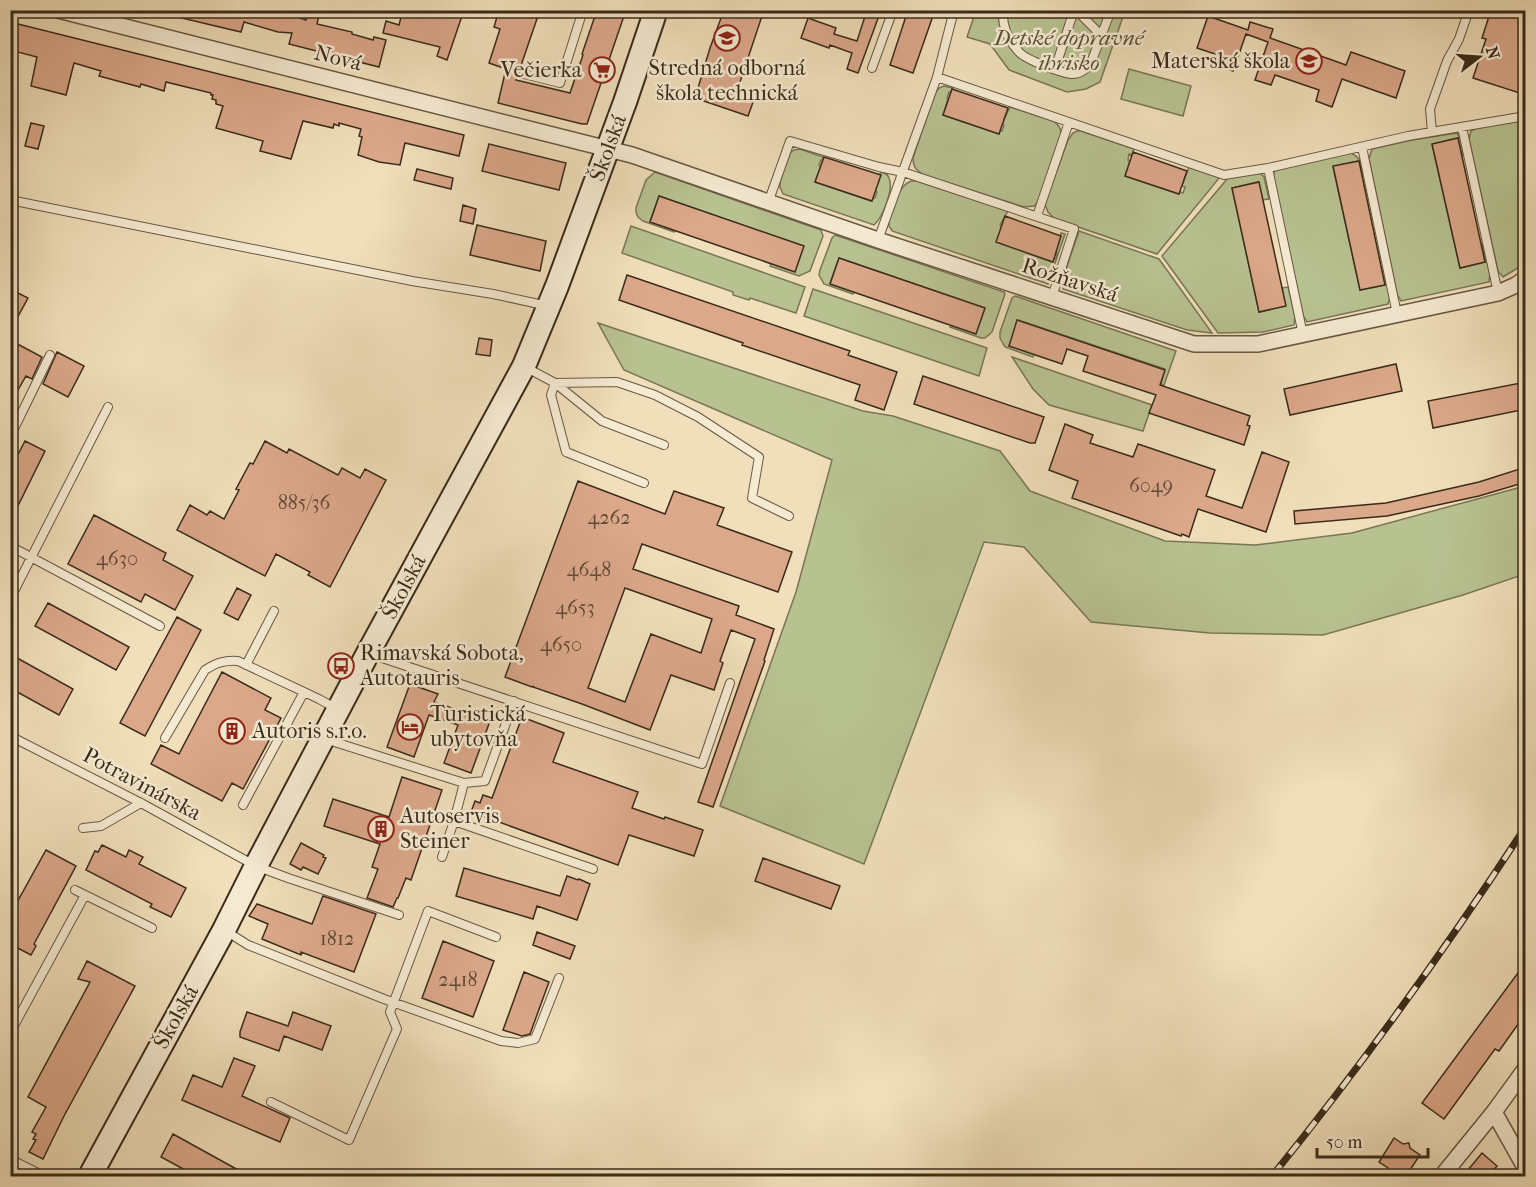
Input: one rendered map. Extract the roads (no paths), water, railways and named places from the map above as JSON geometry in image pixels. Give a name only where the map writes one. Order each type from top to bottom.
[{"type":"main road","name":"Školská","points":[[90,1176],[224,930],[369,653],[524,366],[608,148],[656,10]]},
{"type":"street","name":"Nová","points":[[58,10],[608,148]]},
{"type":"street","name":"Rožňavská","points":[[608,148],[1194,344],[1258,344],[1498,292],[1526,278]]},
{"type":"street","points":[[1442,1176],[1526,1068]]},
{"type":"street","points":[[1494,1112],[1526,1169]]},
{"type":"lane","points":[[524,74],[560,82],[583,10]]},
{"type":"lane","points":[[872,68],[893,10]]},
{"type":"lane","points":[[878,240],[937,77],[954,10]]},
{"type":"lane","points":[[1003,10],[1006,34],[1021,54],[1028,59],[1071,74],[1080,73],[1088,68],[1111,10]]},
{"type":"lane","points":[[1055,69],[1075,10],[1098,32],[1100,38]]},
{"type":"lane","points":[[1432,132],[1430,110],[1447,61],[1460,39],[1469,10]]},
{"type":"lane","points":[[937,77],[1224,175],[1268,168],[1432,132],[1526,116]]},
{"type":"lane","points":[[1037,216],[1069,122]]},
{"type":"lane","points":[[1462,127],[1498,292]]},
{"type":"lane","points":[[768,203],[790,141],[903,172],[1037,216],[1074,229],[1052,297]]},
{"type":"lane","points":[[1362,147],[1397,314]]},
{"type":"lane","points":[[1268,168],[1303,334]]},
{"type":"lane","points":[[10,200],[412,281],[549,306]]},
{"type":"lane","points":[[10,436],[50,355]]},
{"type":"lane","points":[[524,366],[555,383],[602,421],[664,445]]},
{"type":"lane","points":[[555,383],[617,382],[655,395],[698,417],[759,457],[752,498],[789,516]]},
{"type":"lane","points":[[555,383],[550,395],[566,452],[644,483]]},
{"type":"lane","points":[[10,599],[108,407]]},
{"type":"lane","points":[[10,546],[160,626]]},
{"type":"lane","points":[[246,665],[274,611]]},
{"type":"lane","points":[[369,653],[702,764],[730,682]]},
{"type":"lane","points":[[165,738],[205,670],[226,660],[238,661],[339,710]]},
{"type":"lane","points":[[243,805],[304,692]]},
{"type":"lane","points":[[324,738],[464,783],[485,781],[514,700]]},
{"type":"lane","name":"Potravinárska","points":[[10,736],[141,803],[256,866],[399,915]]},
{"type":"lane","points":[[442,857],[464,783]]},
{"type":"lane","points":[[83,828],[101,826],[141,803]]},
{"type":"lane","points":[[454,820],[593,868]]},
{"type":"lane","points":[[75,890],[152,928]]},
{"type":"lane","points":[[10,1033],[85,895]]},
{"type":"lane","points":[[271,1102],[349,1140],[397,1029],[390,1013],[428,912],[496,937]]},
{"type":"lane","points":[[224,930],[248,945],[501,1041],[518,1043],[535,1038],[559,978]]},
{"type":"lane","points":[[10,1159],[44,1176]]},
{"type":"railway","points":[[1272,1176],[1404,1004],[1526,826]]},
{"type":"place","name":"Stredná odborná škola technická","points":[[727,38]]},
{"type":"place","name":"Materská škola","points":[[1309,61]]},
{"type":"place","name":"Večierka","points":[[602,70]]},
{"type":"place","name":"Rimavská Sobota, Autotauris","points":[[341,666]]},
{"type":"place","name":"Turistická ubytovňa","points":[[410,727]]},
{"type":"place","name":"Autoris s.r.o.","points":[[232,731]]},
{"type":"place","name":"Autoservis Steiner","points":[[381,829]]},
{"type":"park label","name":"Detské dopravné ihrisko","points":[[1069,50]]}]
